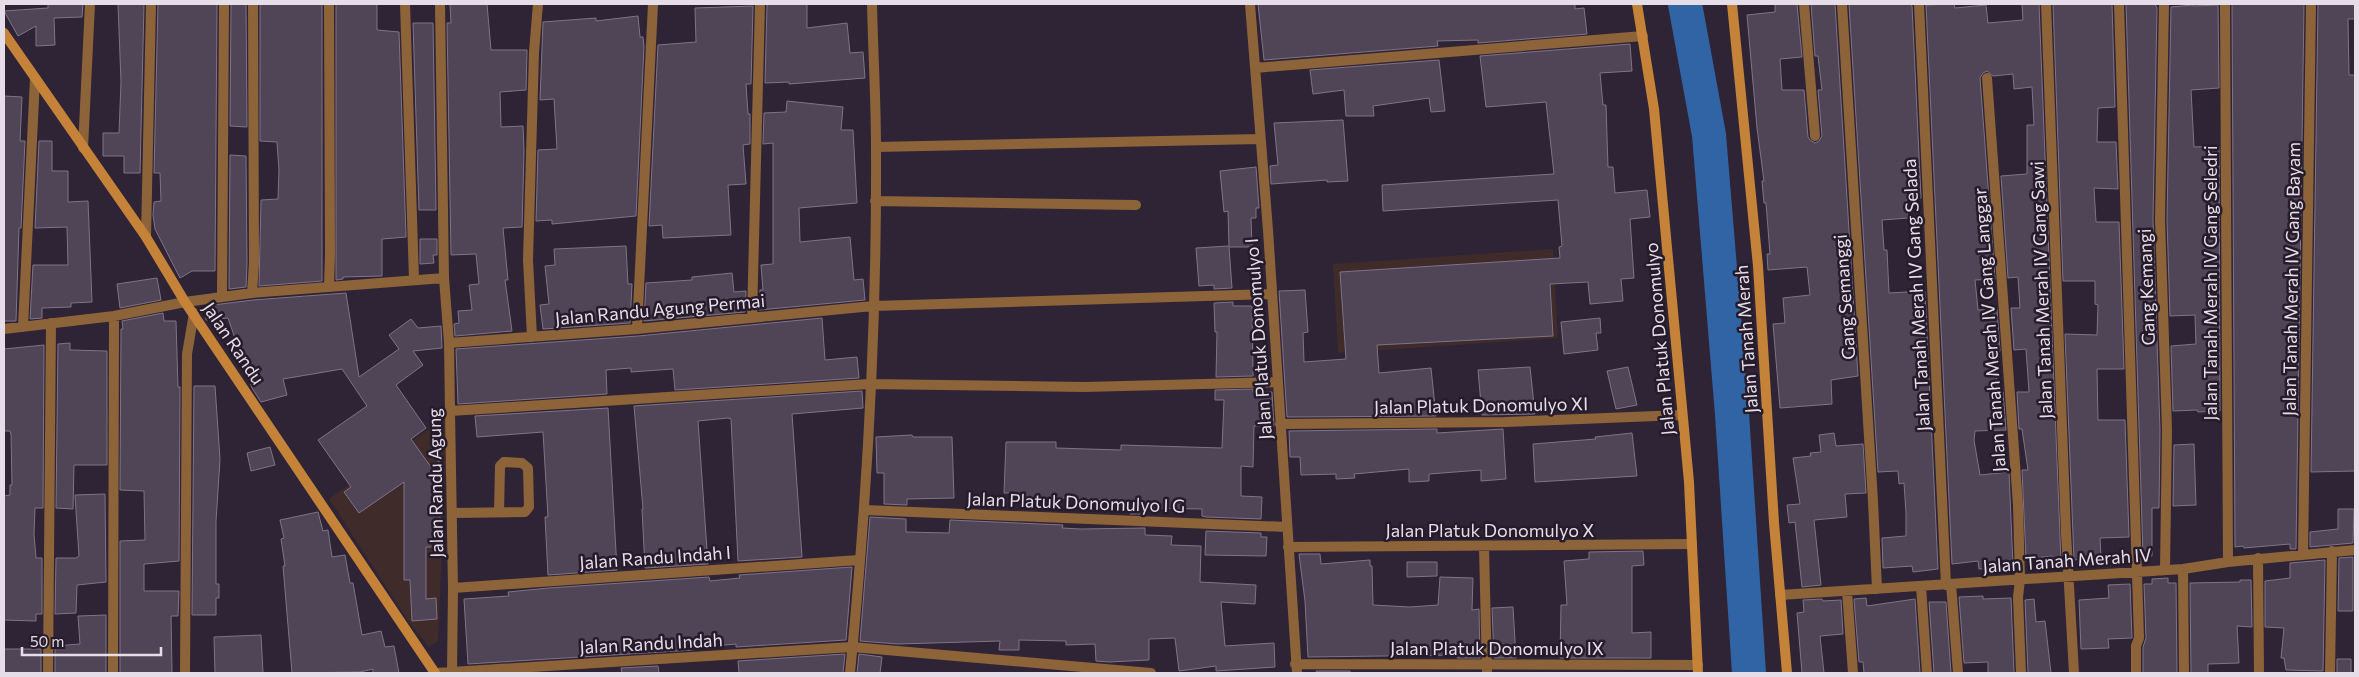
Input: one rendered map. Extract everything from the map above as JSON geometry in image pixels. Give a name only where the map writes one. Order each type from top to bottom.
[{"type":"street","points":[[83,148],[90,4]]},
{"type":"street","points":[[146,237],[151,4]]},
{"type":"street","points":[[222,297],[224,4]]},
{"type":"street","points":[[252,293],[254,263],[253,4]]},
{"type":"street","points":[[329,4],[329,285]]},
{"type":"street","points":[[406,4],[414,279]]},
{"type":"street","name":"Jalan Randu Agung","points":[[440,4],[444,278],[449,343],[453,588],[452,672]]},
{"type":"street","points":[[532,337],[528,260],[534,52],[538,4]]},
{"type":"street","points":[[637,329],[653,4]]},
{"type":"street","points":[[752,317],[760,4]]},
{"type":"street","points":[[850,673],[864,510],[873,306],[876,147],[872,4]]},
{"type":"street","name":"Jalan Platuk Donomulyo I","points":[[1250,4],[1296,669]]},
{"type":"street","name":"Jalan Platuk Donomulyo","points":[[1637,4],[1654,109],[1682,415],[1692,544],[1698,669]]},
{"type":"street","name":"Jalan Tanah Merah","points":[[1732,4],[1758,266],[1787,673]]},
{"type":"street","points":[[1804,4],[1815,136]]},
{"type":"street","name":"Gang Semanggi","points":[[1842,4],[1877,589]]},
{"type":"street","name":"Jalan Tanah Merah IV Gang Selada","points":[[1919,4],[1949,584],[1958,673]]},
{"type":"street","name":"Jalan Tanah Merah IV Gang Sawi","points":[[2046,4],[2068,576],[2074,673]]},
{"type":"street","points":[[2119,4],[2135,572],[2139,638],[2136,646],[2136,673]]},
{"type":"street","name":"Gang Kemangi","points":[[2164,4],[2160,219],[2168,430],[2165,570]]},
{"type":"street","name":"Jalan Tanah Merah IV Gang Seledri","points":[[2225,4],[2228,562]]},
{"type":"street","name":"Jalan Tanah Merah IV Gang Bayam","points":[[2303,554],[2311,4]]},
{"type":"street","name":"Jalan Randu","points":[[4,33],[146,237],[185,302],[435,673]]},
{"type":"street","points":[[1255,68],[1643,36]]},
{"type":"street","points":[[24,327],[35,78]]},
{"type":"street","name":"Jalan Tanah Merah IV Gang Langgar","points":[[1987,78],[2018,505],[2020,580],[2018,598],[2021,673]]},
{"type":"street","points":[[876,147],[1260,139]]},
{"type":"street","points":[[875,201],[1136,205]]},
{"type":"street","points":[[4,329],[114,316],[185,302],[252,293],[329,285],[444,278]]},
{"type":"street","name":"Jalan Randu Agung Permai","points":[[449,343],[637,329],[873,306],[1271,294]]},
{"type":"street","points":[[185,673],[187,354],[194,313]]},
{"type":"street","points":[[112,673],[114,316]]},
{"type":"street","points":[[48,673],[51,323]]},
{"type":"street","points":[[450,410],[869,384],[1084,387],[1277,382]]},
{"type":"street","name":"Jalan Platuk Donomulyo XI","points":[[1280,424],[1505,422],[1682,415]]},
{"type":"street","points":[[452,513],[525,512],[530,507],[528,468],[522,463],[504,462],[500,466],[499,512]]},
{"type":"street","name":"Jalan Platuk Donomulyo I G","points":[[864,510],[1287,527]]},
{"type":"street","name":"Jalan Platuk Donomulyo X","points":[[1288,547],[1692,544]]},
{"type":"street","points":[[1484,547],[1488,669]]},
{"type":"street","name":"Jalan Tanah Merah IV","points":[[1780,595],[2165,570],[2258,558],[2355,550]]},
{"type":"street","points":[[2330,673],[2332,551]]},
{"type":"street","points":[[2258,558],[2259,673]]},
{"type":"street","name":"Jalan Randu Indah I","points":[[453,588],[859,560]]},
{"type":"street","points":[[2183,568],[2184,673]]},
{"type":"street","points":[[1922,586],[1927,673]]},
{"type":"street","points":[[1847,591],[1853,673]]},
{"type":"street","name":"Jalan Randu Indah","points":[[452,672],[852,647],[1151,673]]},
{"type":"street","name":"Jalan Platuk Donomulyo IX","points":[[1296,669],[1698,669]]},
{"type":"street","points":[[435,673],[452,672]]},
{"type":"shaded area","points":[[1553,249],[1558,338],[1338,353],[1333,264]]},
{"type":"shaded area","points":[[448,416],[438,641],[429,647],[409,622],[329,499]]},
{"type":"building","points":[[48,4],[83,4],[82,17],[54,18],[55,45],[36,46],[36,26],[18,36],[4,11],[48,8]]},
{"type":"building","points":[[118,4],[144,4],[140,173],[124,173],[124,156],[103,156],[103,133],[119,133],[121,82]]},
{"type":"building","points":[[158,4],[217,4],[215,271],[192,271],[180,278],[155,229],[153,215],[154,202],[161,201],[160,173],[154,173]]},
{"type":"building","points":[[231,4],[246,4],[247,127],[230,126]]},
{"type":"building","points":[[260,4],[322,4],[322,281],[259,286],[261,200],[278,199],[279,170],[277,142],[260,141]]},
{"type":"building","points":[[336,4],[377,4],[377,30],[399,32],[406,237],[382,239],[382,276],[343,277],[343,279],[336,280]]},
{"type":"building","points":[[450,4],[487,4],[491,50],[527,50],[526,90],[500,92],[501,127],[523,126],[522,227],[503,228],[508,280],[505,280],[512,331],[455,336],[454,324],[459,323],[458,311],[472,310],[469,285],[479,284],[476,254],[451,255],[447,23],[451,23]]},
{"type":"building","points":[[807,4],[807,28],[847,23],[850,53],[863,52],[865,78],[789,84],[789,82],[765,83],[767,5]]},
{"type":"building","points":[[1258,4],[1575,4],[1575,9],[1584,8],[1587,34],[1478,43],[1478,40],[1437,41],[1438,46],[1264,60]]},
{"type":"building","points":[[1775,4],[1797,4],[1802,57],[1780,59],[1782,90],[1804,90],[1808,137],[1815,143],[1822,136],[1818,90],[1822,90],[1818,56],[1815,56],[1811,4],[1835,4],[1858,376],[1831,380],[1832,404],[1780,408],[1773,324],[1785,323],[1783,298],[1810,295],[1807,267],[1768,270],[1767,254],[1770,254],[1766,203],[1764,203],[1762,181],[1764,181],[1757,128],[1747,15],[1775,12]]},
{"type":"building","points":[[1849,4],[1911,4],[1912,6],[1921,198],[1906,199],[1908,218],[1882,220],[1884,250],[1887,250],[1889,293],[1925,291],[1938,569],[1913,572],[1912,566],[1883,568],[1882,538],[1906,536],[1906,513],[1904,483],[1899,484],[1898,471],[1878,472]]},
{"type":"building","points":[[1954,4],[1955,8],[1986,5],[1988,23],[2023,20],[2022,4],[2039,4],[2061,562],[2051,563],[2052,556],[2026,559],[2022,470],[2028,470],[2022,429],[2019,429],[2017,392],[2029,392],[2026,349],[2014,350],[2011,308],[2020,308],[2018,277],[2008,278],[2001,176],[2027,174],[2027,125],[2034,125],[2032,87],[2014,89],[2013,74],[1993,76],[1987,71],[1980,78],[1995,279],[1975,280],[1978,310],[1997,309],[2000,351],[1996,355],[1997,392],[2003,392],[2006,430],[1975,431],[1974,440],[1980,475],[2009,472],[2013,566],[1979,569],[1978,561],[1952,564],[1926,5]]},
{"type":"building","points":[[2053,4],[2112,4],[2115,107],[2098,108],[2097,142],[2116,142],[2118,189],[2094,188],[2096,222],[2119,222],[2124,369],[2097,369],[2098,420],[2125,420],[2129,537],[2100,538],[2101,557],[2074,560],[2065,334],[2097,335],[2098,305],[2095,304],[2095,281],[2063,281]]},
{"type":"building","points":[[2126,4],[2155,4],[2157,8],[2153,219],[2160,430],[2159,508],[2152,508],[2152,556],[2143,556]]},
{"type":"building","points":[[2232,4],[2304,4],[2296,549],[2290,549],[2290,544],[2235,547]]},
{"type":"building","points":[[2318,4],[2355,4],[2355,19],[2348,19],[2349,75],[2355,75],[2355,471],[2311,472]]},
{"type":"building","points":[[2218,5],[2219,88],[2191,90],[2194,147],[2219,146],[2220,411],[2198,412],[2197,410],[2173,411],[2171,346],[2196,344],[2195,315],[2170,316],[2167,219],[2171,7]]},
{"type":"building","points":[[753,6],[751,84],[746,84],[748,114],[750,114],[750,144],[743,145],[746,184],[728,185],[731,235],[663,238],[662,225],[649,226],[658,45],[696,42],[695,8]]},
{"type":"building","points":[[638,16],[640,37],[643,37],[644,46],[636,216],[552,224],[552,220],[536,221],[538,150],[557,149],[554,99],[540,100],[543,22],[596,18],[596,21]]},
{"type":"building","points":[[413,23],[433,23],[436,210],[419,210]]},
{"type":"building","points":[[1630,44],[1632,71],[1600,73],[1603,105],[1606,105],[1608,167],[1613,167],[1615,193],[1647,190],[1650,217],[1630,219],[1634,278],[1621,279],[1623,301],[1590,304],[1588,282],[1550,284],[1553,336],[1377,345],[1379,373],[1431,368],[1436,416],[1287,417],[1279,291],[1305,290],[1308,332],[1303,333],[1304,362],[1346,359],[1340,272],[1560,258],[1559,247],[1562,246],[1558,200],[1383,211],[1382,185],[1554,174],[1546,102],[1486,107],[1480,56]]},
{"type":"building","points":[[1439,60],[1445,111],[1431,112],[1429,98],[1373,106],[1374,116],[1346,116],[1344,90],[1313,94],[1310,70]]},
{"type":"building","points":[[4,96],[22,97],[20,141],[25,141],[21,228],[19,228],[16,321],[4,321]]},
{"type":"building","points":[[787,101],[843,107],[841,130],[853,130],[857,203],[799,208],[800,242],[850,237],[854,280],[863,279],[865,300],[759,310],[760,290],[763,290],[761,265],[773,264],[773,143],[763,144],[764,113],[786,112]]},
{"type":"building","points":[[1343,120],[1348,181],[1327,182],[1327,180],[1271,184],[1270,166],[1278,165],[1274,123]]},
{"type":"building","points":[[39,141],[52,141],[52,171],[68,171],[68,202],[88,201],[92,302],[71,303],[71,307],[42,308],[42,318],[30,319],[33,265],[68,265],[67,227],[35,228]]},
{"type":"building","points":[[230,155],[246,156],[247,263],[246,287],[229,289]]},
{"type":"building","points":[[1256,167],[1259,208],[1256,208],[1256,218],[1251,218],[1252,247],[1229,247],[1232,288],[1214,289],[1214,285],[1199,286],[1196,248],[1229,246],[1228,211],[1224,212],[1220,171]]},
{"type":"building","points":[[420,239],[437,239],[437,255],[433,255],[434,263],[420,264]]},
{"type":"building","points":[[626,246],[628,284],[632,284],[630,323],[543,329],[540,305],[549,304],[545,266],[555,265],[554,249]]},
{"type":"building","points":[[732,273],[734,292],[746,291],[745,312],[644,321],[646,283],[692,280],[692,277]]},
{"type":"building","points":[[157,278],[161,300],[120,308],[117,284]]},
{"type":"building","points":[[346,293],[359,377],[399,349],[389,335],[411,319],[418,328],[441,326],[442,348],[413,351],[423,365],[396,385],[426,428],[411,439],[431,467],[439,461],[440,520],[433,521],[434,547],[426,547],[426,599],[436,598],[437,619],[412,621],[410,580],[404,580],[404,482],[359,513],[344,492],[351,487],[318,440],[367,406],[342,369],[283,379],[287,395],[261,402],[252,388],[228,318],[206,320],[205,306],[253,300]]},
{"type":"building","points":[[1233,302],[1233,306],[1252,306],[1253,376],[1216,377],[1217,332],[1215,332],[1214,303]]},
{"type":"building","points":[[163,313],[164,321],[176,321],[178,387],[180,387],[179,561],[144,564],[144,591],[179,591],[178,616],[171,616],[172,673],[120,673],[120,541],[145,540],[144,491],[120,490],[121,329],[123,329],[122,321]]},
{"type":"building","points":[[822,318],[825,360],[857,357],[859,378],[675,390],[673,369],[631,372],[631,368],[606,370],[607,394],[458,404],[456,349],[638,336]]},
{"type":"building","points":[[1600,318],[1601,333],[1596,333],[1598,350],[1564,354],[1561,322]]},
{"type":"building","points":[[70,343],[70,350],[107,351],[107,465],[74,465],[73,509],[56,508],[58,344]]},
{"type":"building","points":[[44,345],[43,508],[35,508],[34,534],[36,558],[42,558],[42,614],[36,614],[36,621],[4,620],[4,496],[10,495],[10,485],[12,485],[11,434],[10,431],[4,431],[4,349]]},
{"type":"building","points":[[1530,367],[1535,414],[1482,415],[1478,370]]},
{"type":"building","points":[[1628,367],[1637,405],[1616,409],[1607,371]]},
{"type":"building","points":[[194,386],[215,386],[220,459],[216,522],[216,584],[219,584],[219,598],[216,598],[216,615],[192,615]]},
{"type":"building","points":[[1253,389],[1253,392],[1272,392],[1274,426],[1254,426],[1253,467],[1241,466],[1241,496],[1262,497],[1261,519],[1206,517],[1202,516],[1202,509],[1146,508],[1145,514],[1130,514],[1130,501],[1016,496],[1016,493],[1004,493],[1006,442],[1056,442],[1056,448],[1121,450],[1121,445],[1222,448],[1224,400],[1215,400],[1215,390]]},
{"type":"building","points":[[862,391],[863,408],[792,414],[802,557],[738,561],[731,419],[728,418],[698,421],[708,564],[645,568],[643,509],[634,406]]},
{"type":"building","points":[[608,408],[617,570],[548,575],[545,517],[548,517],[543,432],[477,437],[475,416]]},
{"type":"building","points":[[1437,429],[1437,433],[1503,429],[1506,479],[1481,481],[1481,470],[1429,474],[1429,481],[1409,482],[1409,469],[1354,474],[1355,478],[1336,479],[1336,474],[1301,475],[1300,457],[1290,457],[1289,431]]},
{"type":"building","points":[[1632,433],[1637,476],[1535,482],[1533,444],[1596,439],[1595,437]]},
{"type":"building","points":[[1834,433],[1836,446],[1863,444],[1866,493],[1845,494],[1847,517],[1814,520],[1821,585],[1802,587],[1795,522],[1789,523],[1787,505],[1800,504],[1793,458],[1811,456],[1810,453],[1821,452],[1819,435]]},
{"type":"building","points":[[912,435],[913,437],[952,437],[954,498],[907,499],[907,505],[884,504],[884,473],[877,473],[876,437]]},
{"type":"building","points":[[2194,444],[2196,505],[2173,506],[2174,445]]},
{"type":"building","points":[[270,447],[275,465],[251,471],[247,453]]},
{"type":"building","points":[[105,494],[106,582],[77,585],[76,613],[55,614],[56,558],[76,558],[79,556],[75,495]]},
{"type":"building","points":[[2338,509],[2354,509],[2353,543],[2310,547],[2310,532],[2338,529]]},
{"type":"building","points":[[318,512],[323,531],[328,530],[332,557],[345,555],[350,583],[353,583],[362,635],[381,631],[385,647],[394,646],[399,673],[373,673],[373,669],[360,672],[292,673],[283,566],[285,566],[281,539],[284,538],[280,520]]},
{"type":"building","points":[[870,517],[906,519],[906,532],[949,533],[950,520],[1063,525],[1062,528],[1081,529],[1145,528],[1145,535],[1172,536],[1171,545],[1201,546],[1200,582],[1256,585],[1255,604],[1221,602],[1225,646],[1274,643],[1275,667],[1216,671],[1216,666],[1179,671],[1175,638],[1149,639],[1149,660],[1109,662],[1096,661],[1095,644],[1066,645],[1066,641],[1019,640],[1019,650],[999,650],[1000,641],[898,644],[860,641]]},
{"type":"building","points":[[1206,531],[1261,533],[1261,537],[1267,537],[1266,556],[1205,555]]},
{"type":"building","points":[[1643,551],[1644,565],[1632,566],[1632,633],[1651,632],[1651,658],[1560,658],[1561,605],[1567,605],[1564,561],[1589,559],[1589,552]]},
{"type":"building","points":[[1299,554],[1320,554],[1321,564],[1370,560],[1370,566],[1372,566],[1373,605],[1410,607],[1438,605],[1440,577],[1473,578],[1472,610],[1479,609],[1480,658],[1457,658],[1457,655],[1308,657],[1305,601]]},
{"type":"building","points":[[2353,557],[2353,611],[2338,611],[2339,558]]},
{"type":"building","points":[[2325,560],[2323,671],[2286,670],[2284,658],[2281,658],[2284,628],[2265,627],[2265,581],[2290,578],[2290,563]]},
{"type":"building","points":[[1407,562],[1437,562],[1437,576],[1407,577]]},
{"type":"building","points":[[852,567],[846,640],[736,647],[736,644],[693,648],[693,650],[468,664],[464,599],[509,596],[508,592],[549,588],[709,577],[710,581],[740,578],[739,575]]},
{"type":"building","points":[[2168,578],[2168,583],[2176,583],[2177,673],[2143,673],[2143,647],[2146,638],[2144,584],[2152,584],[2152,579]]},
{"type":"building","points":[[2240,580],[2251,580],[2252,627],[2237,626],[2239,663],[2208,664],[2208,673],[2191,673],[2190,583],[2240,582]]},
{"type":"building","points":[[2130,584],[2132,638],[2108,639],[2109,648],[2081,649],[2079,600],[2109,598],[2108,585]]},
{"type":"building","points":[[1983,596],[1983,599],[2011,598],[2014,673],[1988,673],[1988,662],[1964,663],[1959,597]]},
{"type":"building","points":[[1866,598],[1867,606],[1915,599],[1920,673],[1864,673],[1863,662],[1859,662],[1854,599]]},
{"type":"building","points":[[1822,599],[1823,601],[1841,600],[1843,634],[1820,636],[1824,673],[1802,673],[1797,613],[1804,612],[1803,600]]},
{"type":"building","points":[[2034,599],[2036,622],[2045,621],[2051,673],[2028,673],[2025,600]]},
{"type":"building","points":[[1929,602],[1946,602],[1951,673],[1934,673]]},
{"type":"building","points":[[1513,607],[1516,658],[1494,658],[1492,608]]},
{"type":"building","points":[[106,615],[106,673],[55,673],[55,646],[80,644],[78,616]]},
{"type":"building","points":[[261,635],[263,673],[215,673],[214,637]]},
{"type":"building","points":[[4,649],[41,649],[41,673],[4,673]]},
{"type":"building","points":[[845,654],[843,673],[739,673],[738,661]]},
{"type":"building","points":[[859,654],[882,657],[880,673],[857,673]]},
{"type":"building","points":[[2337,659],[2351,659],[2351,673],[2337,673]]},
{"type":"building","points":[[658,666],[659,673],[622,673],[621,668]]},
{"type":"building","points":[[1316,671],[1350,671],[1350,673],[1317,673]]},
{"type":"waterway","points":[[1685,4],[1709,135],[1732,414],[1749,673]]}]
